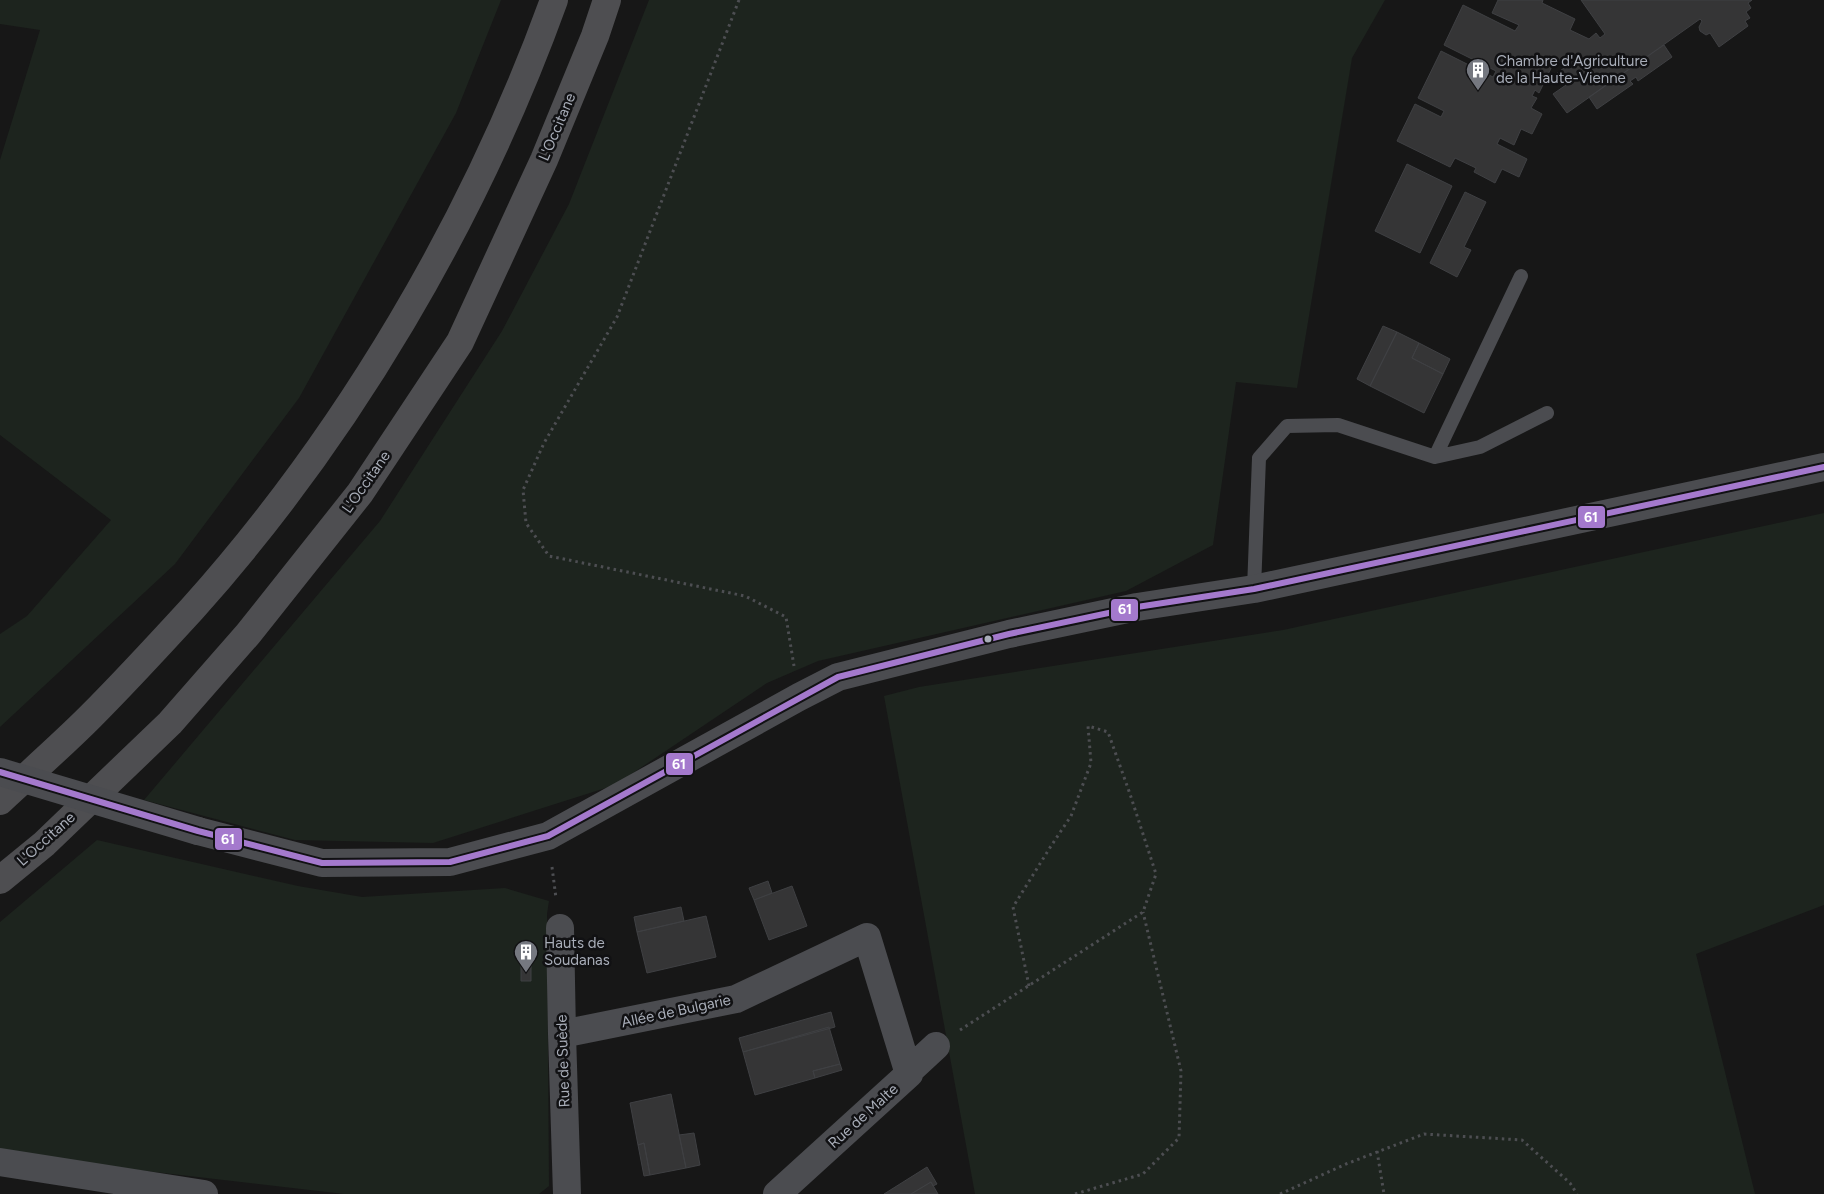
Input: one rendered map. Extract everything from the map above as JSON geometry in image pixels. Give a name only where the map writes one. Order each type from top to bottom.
[{"type":"highway","points":[[0,801],[90,717],[193,608],[253,536],[311,459],[389,344],[444,247],[494,146],[535,52],[554,0]]},
{"type":"highway","name":"L'Occitane","points":[[0,880],[44,844],[170,723],[248,634],[360,493],[460,342],[544,160],[595,36],[607,0]]},
{"type":"street","points":[[0,772],[198,831],[322,863],[450,862],[548,836],[838,677],[1010,634],[1137,607],[1254,589],[1824,467]]},
{"type":"street","name":"Rue de Suède","points":[[560,928],[568,1194]]},
{"type":"street","name":"Allée de Bulgarie","points":[[562,1034],[736,999],[867,937]]},
{"type":"street","name":"Rue de Malte","points":[[777,1194],[909,1074],[867,937]]},
{"type":"street","points":[[908,1071],[936,1046]]},
{"type":"street","points":[[0,1162],[204,1194]]},
{"type":"lane","points":[[1435,457],[1521,276]]},
{"type":"lane","points":[[1254,589],[1259,458],[1287,426],[1338,425],[1435,457],[1480,447],[1547,413]]},
{"type":"path","points":[[740,0],[617,317],[544,443],[523,490],[526,523],[548,556],[745,596],[786,616],[799,697]]},
{"type":"path","points":[[1029,986],[1013,907],[1072,816],[1091,763],[1088,726],[1108,732],[1156,874],[1143,912],[1181,1071],[1179,1138],[1143,1174],[1075,1194]]},
{"type":"path","points":[[548,836],[560,928]]},
{"type":"path","points":[[936,1046],[1143,912]]},
{"type":"path","points":[[1280,1194],[1377,1151],[1424,1134],[1522,1140],[1570,1183],[1577,1194]]},
{"type":"path","points":[[1377,1151],[1384,1194]]},
{"type":"shaded area","points":[[0,0],[501,0],[456,113],[299,398],[175,564],[0,727],[0,634],[27,616],[111,520],[0,435],[0,160],[40,30],[0,24]]},
{"type":"shaded area","points":[[649,0],[1385,0],[1352,58],[1297,388],[1236,382],[1213,545],[1126,591],[818,661],[767,683],[615,785],[433,843],[295,840],[144,800],[380,521],[502,331],[569,204]]},
{"type":"shaded area","points":[[1824,513],[1824,905],[1696,954],[1755,1194],[975,1194],[884,696],[919,687],[1283,630]]},
{"type":"shaded area","points":[[97,840],[298,886],[362,897],[505,888],[549,901],[547,914],[549,1186],[539,1194],[344,1194],[0,1154],[0,922]]},
{"type":"building","name":"Chambre d'Agriculture de la Haute-Vienne","points":[[1498,0],[1543,0],[1542,3],[1575,19],[1570,30],[1589,39],[1596,33],[1600,38],[1605,34],[1581,0],[1752,0],[1748,3],[1751,8],[1746,12],[1750,18],[1745,21],[1748,26],[1719,47],[1710,33],[1706,35],[1700,31],[1699,27],[1702,21],[1700,19],[1567,113],[1553,94],[1566,85],[1557,73],[1567,66],[1555,60],[1539,93],[1535,90],[1532,96],[1537,98],[1531,108],[1542,114],[1532,134],[1521,129],[1514,145],[1500,138],[1497,144],[1527,159],[1519,177],[1502,169],[1495,183],[1474,172],[1476,168],[1455,158],[1450,167],[1397,141],[1415,104],[1441,117],[1444,111],[1418,98],[1441,51],[1493,77],[1496,71],[1444,45],[1463,5],[1515,31],[1519,25],[1492,13]]},
{"type":"building","points":[[1664,45],[1672,57],[1638,81],[1636,77],[1630,81],[1633,84],[1597,109],[1589,97]]},
{"type":"building","points":[[1407,164],[1452,186],[1420,253],[1375,231]]},
{"type":"building","points":[[1465,192],[1486,202],[1464,247],[1471,250],[1457,277],[1430,263]]},
{"type":"building","points":[[1383,326],[1397,332],[1370,386],[1357,379]]},
{"type":"building","points":[[1397,332],[1419,343],[1412,358],[1443,374],[1424,413],[1370,386]]},
{"type":"building","points":[[1419,343],[1450,359],[1443,374],[1412,358]]},
{"type":"building","points":[[768,881],[772,893],[754,900],[749,888]]},
{"type":"building","points":[[792,886],[807,926],[769,940],[754,900]]},
{"type":"building","points":[[681,907],[684,921],[637,932],[634,917]]},
{"type":"building","points":[[706,916],[716,957],[647,973],[637,932]]},
{"type":"building","name":"Hauts de Soudanas","points":[[521,964],[531,964],[531,981],[521,981]]},
{"type":"building","points":[[831,1012],[835,1027],[743,1052],[739,1038]]},
{"type":"building","points":[[829,1027],[840,1064],[813,1071],[815,1078],[755,1095],[743,1052]]},
{"type":"building","points":[[840,1064],[842,1070],[815,1078],[813,1071]]},
{"type":"building","points":[[671,1094],[686,1168],[650,1175],[644,1143],[638,1145],[630,1103]]},
{"type":"building","points":[[694,1133],[700,1165],[686,1168],[679,1135]]},
{"type":"building","points":[[644,1143],[650,1175],[644,1176],[638,1145]]},
{"type":"building","points":[[927,1167],[937,1184],[933,1186],[931,1182],[911,1194],[884,1194]]},
{"type":"building","points":[[931,1182],[938,1194],[911,1194]]},
{"type":"transit line","name":"61","points":[[0,772],[198,831],[322,863],[450,862],[548,836],[838,677],[1009,634],[1137,607],[1254,589],[1824,467]]},
{"type":"place","name":"Chambre d'Agriculture de la Haute-Vienne","points":[[1478,91]]},
{"type":"place","name":"Hauts de Soudanas","points":[[526,973]]}]
